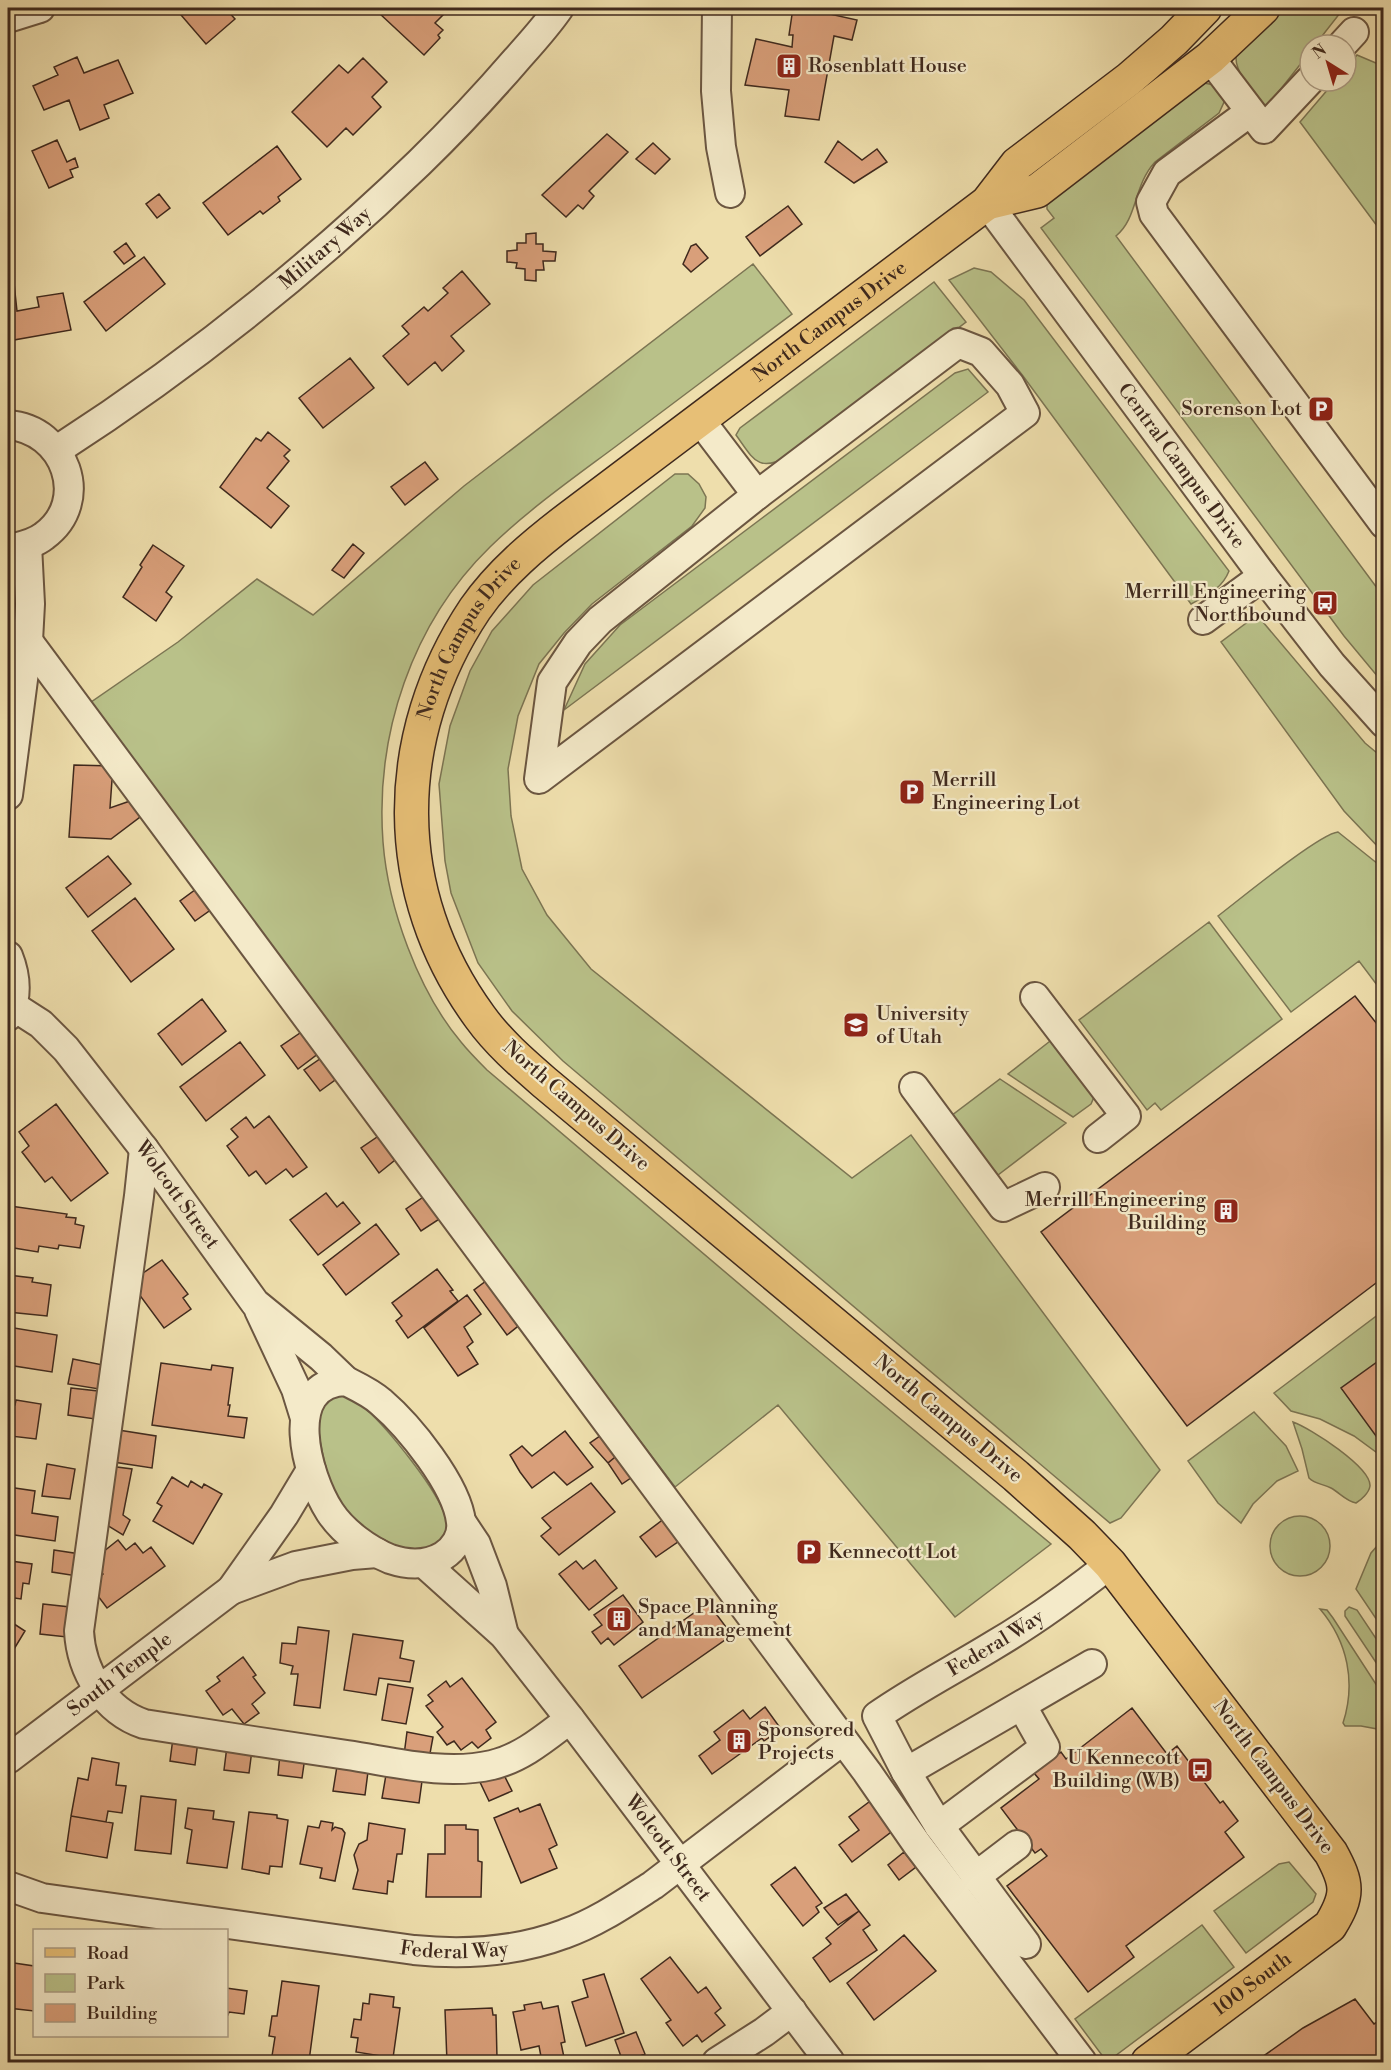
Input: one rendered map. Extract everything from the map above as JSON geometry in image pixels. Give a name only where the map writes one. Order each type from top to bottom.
[{"type":"main road","name":"North Campus Drive","points":[[1205,8],[1174,40],[1129,79],[1017,164],[987,203],[535,544],[504,574],[476,608],[455,642],[437,679],[427,707],[415,758],[411,800],[413,843],[418,881],[427,914],[447,962],[465,995],[487,1025],[520,1062],[1016,1476],[1082,1535],[1110,1564],[1331,1853],[1340,1869],[1345,1897]]},
{"type":"main road","name":"North Campus Drive","points":[[987,203],[1037,191],[1210,58],[1263,8]]},
{"type":"main road","name":"100 South","points":[[1148,2062],[1324,1932],[1341,1909],[1345,1897]]},
{"type":"street","points":[[8,18],[40,8]]},
{"type":"street","name":"Military Way","points":[[57,450],[140,394],[258,306],[346,231],[445,138],[493,87],[559,8]]},
{"type":"street","points":[[717,8],[716,91],[730,193]]},
{"type":"street","points":[[1210,58],[1264,129],[1298,93]]},
{"type":"street","points":[[1250,112],[1167,173],[1151,202],[1154,214],[1383,524]]},
{"type":"street","name":"Central Campus Drive","points":[[987,203],[1263,576],[1332,665],[1383,723]]},
{"type":"street","points":[[958,343],[981,352],[1010,385],[1025,413],[539,779],[552,682],[578,643],[600,620],[757,495],[958,343]]},
{"type":"street","points":[[700,420],[757,495]]},
{"type":"street","points":[[8,425],[21,426],[41,435],[57,450],[66,467],[69,486],[66,505],[57,522],[44,536],[17,547],[30,604],[28,641],[8,795]]},
{"type":"street","points":[[1203,620],[1263,576]]},
{"type":"street","points":[[28,641],[843,1740],[917,1844],[1082,2062]]},
{"type":"street","points":[[8,956],[15,982],[10,1011]]},
{"type":"street","points":[[1035,997],[1126,1116],[1098,1138]]},
{"type":"street","name":"Wolcott Street","points":[[10,1011],[41,1024],[66,1049],[144,1149],[255,1303],[321,1357],[346,1381],[381,1401],[414,1437],[444,1480],[456,1502],[462,1523],[476,1544],[492,1586],[504,1635]]},
{"type":"street","points":[[914,1087],[1003,1207],[1045,1187]]},
{"type":"street","points":[[144,1149],[79,1631],[83,1657],[98,1692],[125,1717],[144,1724],[400,1763],[457,1769],[495,1764],[512,1758],[529,1749],[570,1719]]},
{"type":"street","points":[[255,1303],[296,1389],[305,1418],[307,1455],[315,1484],[331,1514],[346,1530],[377,1553],[405,1563],[425,1564],[445,1555],[454,1547],[462,1523]]},
{"type":"street","points":[[305,1418],[316,1392],[325,1385],[346,1381]]},
{"type":"street","name":"South Temple","points":[[231,1590],[284,1515],[311,1470]]},
{"type":"street","name":"South Temple","points":[[8,1759],[231,1590],[296,1566],[352,1555],[377,1553]]},
{"type":"street","name":"Wolcott Street","points":[[425,1564],[504,1635],[830,2062]]},
{"type":"street","name":"Federal Way","points":[[906,1772],[877,1716],[1064,1600],[1110,1564]]},
{"type":"street","points":[[1026,1944],[939,1826],[906,1772],[1092,1664]]},
{"type":"street","points":[[939,1826],[1045,1747],[1022,1706]]},
{"type":"street","name":"Federal Way","points":[[8,1886],[42,1898],[414,1950],[457,1953],[506,1949],[564,1934],[622,1905],[652,1885],[843,1740]]},
{"type":"street","points":[[975,1877],[1017,1845]]},
{"type":"street","points":[[717,2062],[792,2011]]},
{"type":"green space","points":[[1278,8],[1344,8],[1324,33],[1298,33],[1298,67],[1269,104],[1264,105],[1244,80],[1237,65],[1237,52]]},
{"type":"green space","points":[[1358,55],[1383,66],[1383,74],[1378,85],[1384,88],[1383,234],[1300,122],[1325,93],[1358,93]]},
{"type":"green space","points":[[1204,83],[1214,85],[1225,100],[1219,113],[1155,162],[1143,181],[1128,220],[1116,236],[1383,596],[1383,683],[1344,636],[1041,228],[1054,218],[1047,209],[1047,202]]},
{"type":"green space","points":[[753,264],[792,314],[520,520],[490,547],[463,577],[439,610],[420,645],[404,683],[393,721],[385,761],[382,801],[386,867],[399,920],[419,973],[446,1021],[480,1063],[797,1333],[1051,1544],[955,1617],[778,1405],[675,1487],[84,707],[178,642],[257,579],[313,615],[464,486]]},
{"type":"green space","points":[[974,268],[991,272],[1024,300],[1229,571],[1213,591],[1191,604],[1023,376],[949,280]]},
{"type":"green space","points":[[934,282],[966,322],[789,456],[770,463],[763,463],[753,457],[736,435],[740,428]]},
{"type":"green space","points":[[968,369],[988,392],[564,710],[585,664],[620,625],[955,373]]},
{"type":"green space","points":[[675,474],[688,474],[699,484],[706,497],[705,508],[692,526],[592,604],[564,633],[539,664],[518,716],[508,769],[511,816],[522,869],[547,915],[591,969],[852,1178],[911,1135],[1160,1470],[1121,1518],[1110,1523],[563,1061],[512,1011],[478,963],[451,893],[445,861],[439,784],[450,726],[470,671],[492,631],[533,585]]},
{"type":"green space","points":[[1257,615],[1365,743],[1383,758],[1383,852],[1344,811],[1221,642]]},
{"type":"green space","points":[[1338,832],[1383,868],[1383,993],[1359,961],[1291,1012],[1218,916],[1297,855]]},
{"type":"green space","points":[[1209,922],[1282,1019],[1161,1110],[1155,1103],[1147,1110],[1079,1020]]},
{"type":"green space","points":[[1054,1038],[1094,1097],[1091,1104],[1073,1117],[1008,1074]]},
{"type":"green space","points":[[1000,1079],[1066,1123],[998,1175],[994,1170],[989,1173],[951,1116]]},
{"type":"green space","points":[[1383,1311],[1384,1436],[1380,1455],[1354,1436],[1320,1419],[1291,1411],[1274,1393]]},
{"type":"green space","points":[[333,1396],[351,1399],[366,1409],[399,1445],[423,1477],[434,1493],[446,1519],[445,1533],[441,1540],[429,1548],[415,1550],[385,1542],[357,1522],[338,1501],[324,1458],[318,1421],[321,1408]]},
{"type":"green space","points":[[1254,1412],[1286,1446],[1298,1471],[1277,1481],[1253,1504],[1241,1523],[1218,1503],[1188,1461]]},
{"type":"green space","points":[[1293,1422],[1325,1440],[1361,1469],[1368,1478],[1370,1486],[1362,1498],[1356,1503],[1352,1502],[1331,1488],[1309,1478]]},
{"type":"green space","points":[[1300,1516],[1317,1521],[1325,1529],[1330,1546],[1325,1563],[1317,1571],[1300,1576],[1283,1571],[1275,1563],[1270,1546],[1275,1529],[1283,1521]]},
{"type":"green space","points":[[1378,1545],[1383,1545],[1383,1629],[1356,1589],[1371,1553]]},
{"type":"green space","points":[[1349,1607],[1357,1610],[1383,1649],[1383,1673],[1345,1616],[1345,1611]]},
{"type":"green space","points":[[1320,1609],[1327,1610],[1333,1618],[1383,1695],[1383,1730],[1345,1726],[1343,1723],[1349,1693],[1347,1663],[1337,1635]]},
{"type":"green space","points":[[1289,1862],[1316,1894],[1313,1902],[1246,1953],[1214,1911],[1279,1864]]},
{"type":"green space","points":[[1202,1925],[1234,1967],[1107,2062],[1075,2019]]},
{"type":"building","points":[[175,8],[228,8],[226,9],[235,19],[206,44]]},
{"type":"building","points":[[384,8],[450,8],[435,23],[443,30],[438,35],[440,38],[424,55],[379,13]]},
{"type":"building","name":"Rosenblatt House","points":[[793,8],[826,8],[825,13],[857,20],[852,40],[834,36],[819,120],[785,116],[789,90],[745,85],[756,39],[792,47],[793,35],[789,35]]},
{"type":"building","points":[[77,57],[84,73],[118,60],[133,93],[104,105],[109,118],[80,130],[69,100],[44,110],[33,86],[58,75],[54,67]]},
{"type":"building","points":[[363,58],[387,82],[372,97],[381,107],[353,135],[346,128],[327,147],[292,112],[339,65],[348,73]]},
{"type":"building","points":[[8,81],[10,81],[8,133]]},
{"type":"building","points":[[607,134],[628,152],[589,191],[594,196],[583,209],[578,205],[566,217],[542,195]]},
{"type":"building","points":[[57,140],[67,162],[75,158],[78,167],[70,170],[73,177],[49,188],[32,151]]},
{"type":"building","points":[[838,141],[862,160],[877,149],[887,162],[854,183],[825,162]]},
{"type":"building","points":[[653,143],[670,159],[655,174],[636,159]]},
{"type":"building","points":[[277,146],[301,179],[278,197],[280,201],[263,214],[260,211],[228,235],[203,203]]},
{"type":"building","points":[[159,194],[170,208],[157,218],[146,204]]},
{"type":"building","points":[[788,206],[802,224],[760,256],[746,237]]},
{"type":"building","points":[[536,233],[536,244],[543,244],[543,251],[556,252],[555,261],[543,261],[544,270],[536,270],[536,281],[525,280],[525,269],[516,268],[517,263],[507,262],[507,251],[517,250],[517,243],[526,243],[526,234]]},
{"type":"building","points":[[126,243],[135,256],[124,264],[114,252]]},
{"type":"building","points":[[696,244],[708,258],[691,272],[683,264],[691,246]]},
{"type":"building","points":[[144,257],[165,284],[106,331],[84,302]]},
{"type":"building","points":[[462,271],[490,304],[451,336],[464,351],[442,371],[435,362],[408,385],[383,356],[409,334],[402,326],[424,307],[428,311],[448,293],[443,288]]},
{"type":"building","points":[[14,283],[17,311],[39,307],[37,297],[63,293],[71,330],[8,341],[8,284]]},
{"type":"building","points":[[350,358],[374,388],[323,428],[299,398]]},
{"type":"building","points":[[268,432],[290,450],[284,456],[289,461],[267,488],[289,506],[271,528],[220,487],[256,438],[261,441]]},
{"type":"building","points":[[425,462],[438,479],[405,505],[391,487]]},
{"type":"building","points":[[353,544],[364,553],[344,578],[332,570]]},
{"type":"building","points":[[153,545],[184,566],[166,592],[172,597],[156,621],[123,597]]},
{"type":"building","points":[[74,765],[113,766],[110,808],[133,800],[144,814],[111,839],[69,837]]},
{"type":"building","points":[[108,856],[131,884],[88,917],[66,888]]},
{"type":"building","points":[[203,884],[219,904],[195,921],[180,901]]},
{"type":"building","points":[[135,898],[174,949],[131,982],[92,931]]},
{"type":"building","name":"Merrill Engineering Building","points":[[1355,996],[1384,1033],[1384,1277],[1187,1426],[1041,1232]]},
{"type":"building","points":[[202,999],[226,1031],[182,1065],[158,1034]]},
{"type":"building","points":[[303,1031],[319,1053],[298,1069],[281,1046]]},
{"type":"building","points":[[240,1042],[265,1075],[206,1121],[180,1087]]},
{"type":"building","points":[[327,1054],[342,1075],[320,1091],[304,1070]]},
{"type":"building","points":[[56,1104],[108,1173],[71,1201],[52,1177],[45,1182],[22,1152],[29,1146],[19,1132]]},
{"type":"building","points":[[269,1116],[307,1167],[293,1177],[286,1169],[266,1184],[256,1171],[249,1176],[227,1146],[238,1137],[231,1129],[246,1117],[254,1128]]},
{"type":"building","points":[[383,1133],[400,1156],[379,1173],[361,1148]]},
{"type":"building","points":[[432,1191],[447,1214],[421,1231],[406,1209]]},
{"type":"building","points":[[326,1193],[337,1207],[343,1202],[360,1223],[318,1255],[290,1220]]},
{"type":"building","points":[[10,1206],[67,1214],[66,1217],[76,1218],[75,1224],[84,1226],[80,1248],[59,1245],[58,1249],[39,1246],[38,1252],[8,1247]]},
{"type":"building","points":[[376,1224],[399,1254],[346,1295],[323,1265]]},
{"type":"building","points":[[162,1260],[188,1294],[183,1298],[191,1309],[164,1328],[130,1282]]},
{"type":"building","points":[[437,1269],[453,1290],[450,1291],[458,1301],[408,1338],[396,1321],[402,1316],[392,1303]]},
{"type":"building","points":[[8,1275],[33,1278],[32,1282],[51,1285],[47,1316],[8,1312]]},
{"type":"building","points":[[494,1275],[527,1319],[507,1335],[474,1290]]},
{"type":"building","points":[[467,1295],[481,1314],[464,1327],[473,1342],[467,1347],[478,1364],[458,1376],[424,1328]]},
{"type":"building","points":[[8,1327],[57,1335],[52,1372],[8,1365]]},
{"type":"building","points":[[1384,1357],[1384,1447],[1341,1388]]},
{"type":"building","points":[[73,1359],[103,1365],[99,1389],[68,1384]]},
{"type":"building","points":[[161,1363],[211,1370],[212,1365],[233,1368],[228,1416],[247,1418],[244,1438],[152,1425]]},
{"type":"building","points":[[71,1388],[98,1391],[95,1419],[68,1415]]},
{"type":"building","points":[[16,1400],[41,1404],[36,1439],[11,1436],[10,1444],[8,1444],[8,1404],[15,1405]]},
{"type":"building","points":[[112,1429],[156,1436],[152,1468],[107,1461]]},
{"type":"building","points":[[610,1429],[625,1449],[608,1463],[590,1443]]},
{"type":"building","points":[[565,1431],[593,1467],[567,1485],[554,1472],[532,1488],[510,1455],[522,1446],[532,1456]]},
{"type":"building","points":[[625,1449],[641,1471],[622,1484],[608,1463]]},
{"type":"building","points":[[47,1464],[75,1469],[70,1499],[42,1496]]},
{"type":"building","points":[[109,1466],[132,1469],[123,1515],[130,1520],[123,1535],[102,1522]]},
{"type":"building","points":[[172,1477],[188,1487],[191,1481],[202,1488],[204,1484],[222,1494],[193,1544],[153,1521],[162,1506],[157,1503]]},
{"type":"building","points":[[591,1483],[615,1512],[559,1555],[541,1536],[551,1528],[542,1518]]},
{"type":"building","points":[[8,1487],[35,1491],[32,1513],[58,1517],[55,1541],[8,1534]]},
{"type":"building","points":[[669,1515],[685,1537],[656,1557],[640,1537]]},
{"type":"building","points":[[118,1540],[126,1550],[135,1543],[143,1553],[151,1547],[165,1566],[107,1608],[92,1588],[92,1582],[103,1574],[96,1564],[98,1556]]},
{"type":"building","points":[[54,1550],[80,1554],[77,1576],[52,1572]]},
{"type":"building","points":[[8,1554],[12,1555],[11,1561],[32,1564],[29,1584],[23,1583],[21,1599],[8,1597]]},
{"type":"building","points":[[595,1560],[617,1588],[589,1610],[559,1574],[576,1561],[583,1569]]},
{"type":"building","name":"Space Planning and Management","points":[[623,1595],[643,1622],[614,1645],[608,1638],[601,1644],[592,1632],[602,1625],[594,1615]]},
{"type":"building","points":[[708,1603],[732,1635],[642,1698],[619,1666]]},
{"type":"building","points":[[43,1604],[70,1607],[67,1637],[40,1634]]},
{"type":"building","points":[[8,1620],[25,1631],[8,1659]]},
{"type":"building","points":[[298,1627],[329,1631],[320,1708],[294,1705],[298,1674],[291,1674],[293,1666],[280,1663],[282,1643],[296,1644]]},
{"type":"building","points":[[353,1634],[403,1641],[400,1658],[414,1661],[410,1682],[379,1678],[376,1695],[344,1690]]},
{"type":"building","points":[[243,1657],[256,1675],[253,1677],[265,1693],[252,1704],[259,1713],[244,1724],[232,1709],[223,1715],[206,1691],[220,1681],[217,1677]]},
{"type":"building","points":[[462,1678],[496,1722],[486,1730],[491,1738],[478,1748],[472,1742],[461,1750],[454,1741],[447,1745],[437,1732],[443,1727],[426,1706],[433,1701],[428,1695],[446,1681],[450,1687]]},
{"type":"building","points":[[388,1684],[413,1688],[406,1724],[382,1720]]},
{"type":"building","name":"Sponsored Projects","points":[[765,1707],[781,1729],[764,1741],[762,1738],[712,1774],[699,1756],[720,1740],[714,1732],[743,1710],[750,1719]]},
{"type":"building","points":[[1132,1708],[1167,1754],[1177,1746],[1220,1803],[1223,1801],[1238,1821],[1225,1832],[1244,1857],[1126,1946],[1134,1957],[1088,1992],[1007,1886],[1047,1856],[1041,1849],[1035,1853],[1001,1808],[1039,1779],[1034,1773],[1061,1752],[1066,1759]]},
{"type":"building","points":[[407,1732],[433,1737],[429,1759],[404,1755]]},
{"type":"building","points":[[173,1738],[198,1741],[195,1765],[170,1761]]},
{"type":"building","points":[[227,1746],[252,1750],[249,1773],[224,1770]]},
{"type":"building","points":[[280,1754],[305,1757],[302,1778],[278,1775]]},
{"type":"building","points":[[92,1758],[119,1763],[116,1785],[126,1786],[122,1813],[108,1811],[106,1822],[71,1816],[78,1778],[88,1780]]},
{"type":"building","points":[[338,1760],[369,1764],[365,1795],[333,1791]]},
{"type":"building","points":[[387,1769],[423,1774],[419,1803],[382,1798]]},
{"type":"building","points":[[501,1769],[512,1791],[489,1801],[479,1780]]},
{"type":"building","points":[[141,1796],[176,1800],[171,1854],[135,1850]]},
{"type":"building","points":[[873,1799],[895,1829],[852,1862],[839,1845],[859,1830],[849,1817]]},
{"type":"building","points":[[540,1804],[557,1845],[549,1849],[557,1868],[521,1883],[494,1818],[518,1808],[520,1812]]},
{"type":"building","points":[[188,1808],[214,1811],[213,1819],[234,1822],[227,1868],[187,1863],[192,1830],[185,1828]]},
{"type":"building","points":[[249,1812],[277,1815],[277,1818],[288,1820],[282,1867],[270,1866],[269,1874],[242,1869]]},
{"type":"building","points":[[71,1816],[113,1823],[107,1858],[66,1851]]},
{"type":"building","points":[[321,1821],[333,1823],[332,1830],[335,1827],[342,1829],[345,1833],[335,1881],[320,1878],[322,1868],[300,1864],[308,1826],[319,1828]]},
{"type":"building","points":[[369,1823],[405,1829],[402,1854],[397,1854],[393,1882],[388,1881],[387,1894],[353,1889],[358,1870],[354,1855],[359,1844],[367,1840]]},
{"type":"building","points":[[445,1825],[466,1825],[466,1829],[478,1830],[478,1861],[482,1862],[481,1897],[426,1897],[428,1854],[445,1854]]},
{"type":"building","points":[[904,1852],[916,1867],[899,1880],[888,1865]]},
{"type":"building","points":[[795,1867],[822,1903],[816,1907],[819,1912],[803,1926],[771,1885]]},
{"type":"building","points":[[846,1894],[859,1911],[838,1925],[824,1908]]},
{"type":"building","points":[[859,1911],[870,1925],[863,1930],[877,1950],[830,1982],[813,1958],[831,1944],[826,1938]]},
{"type":"building","points":[[904,1935],[936,1971],[874,2020],[847,1983]]},
{"type":"building","points":[[670,1957],[698,1993],[706,1987],[721,2008],[715,2013],[725,2025],[702,2042],[697,2035],[683,2046],[666,2023],[671,2020],[641,1979]]},
{"type":"building","points":[[14,1963],[33,1966],[33,2011],[8,2008]]},
{"type":"building","points":[[604,1974],[624,2033],[586,2046],[572,2002],[588,1997],[583,1980]]},
{"type":"building","points":[[282,1981],[319,1986],[309,2061],[272,2056],[275,2037],[269,2036],[272,2016],[277,2016]]},
{"type":"building","points":[[228,1988],[247,1991],[244,2014],[229,2012],[228,2015]]},
{"type":"building","points":[[370,1994],[394,1997],[393,2007],[400,2008],[393,2058],[356,2052],[358,2038],[351,2037],[354,2019],[361,2020],[363,2003],[369,2004]]},
{"type":"building","points":[[1355,1999],[1374,2024],[1382,2019],[1384,2021],[1384,2062],[1255,2062],[1303,2028]]},
{"type":"building","points":[[541,2002],[543,2009],[558,2006],[565,2042],[561,2043],[565,2062],[542,2062],[539,2046],[521,2050],[513,2012],[525,2010],[524,2005]]},
{"type":"building","points":[[492,2008],[493,2015],[496,2015],[497,2058],[472,2059],[472,2062],[447,2062],[445,2010]]},
{"type":"building","points":[[636,2032],[645,2054],[623,2062],[615,2040]]},
{"type":"place","name":"Rosenblatt House","points":[[789,66]]},
{"type":"place","name":"Sorenson Lot","points":[[1321,409]]},
{"type":"place","name":"Merrill Engineering Northbound","points":[[1325,603]]},
{"type":"place","name":"Merrill Engineering Lot","points":[[912,792]]},
{"type":"place","name":"University of Utah","points":[[856,1025]]},
{"type":"place","name":"Merrill Engineering Building","points":[[1226,1211]]},
{"type":"place","name":"Kennecott Lot","points":[[809,1552]]},
{"type":"place","name":"Space Planning and Management","points":[[619,1619]]},
{"type":"place","name":"Sponsored Projects","points":[[739,1741]]},
{"type":"place","name":"U Kennecott Building (WB)","points":[[1200,1770]]}]
